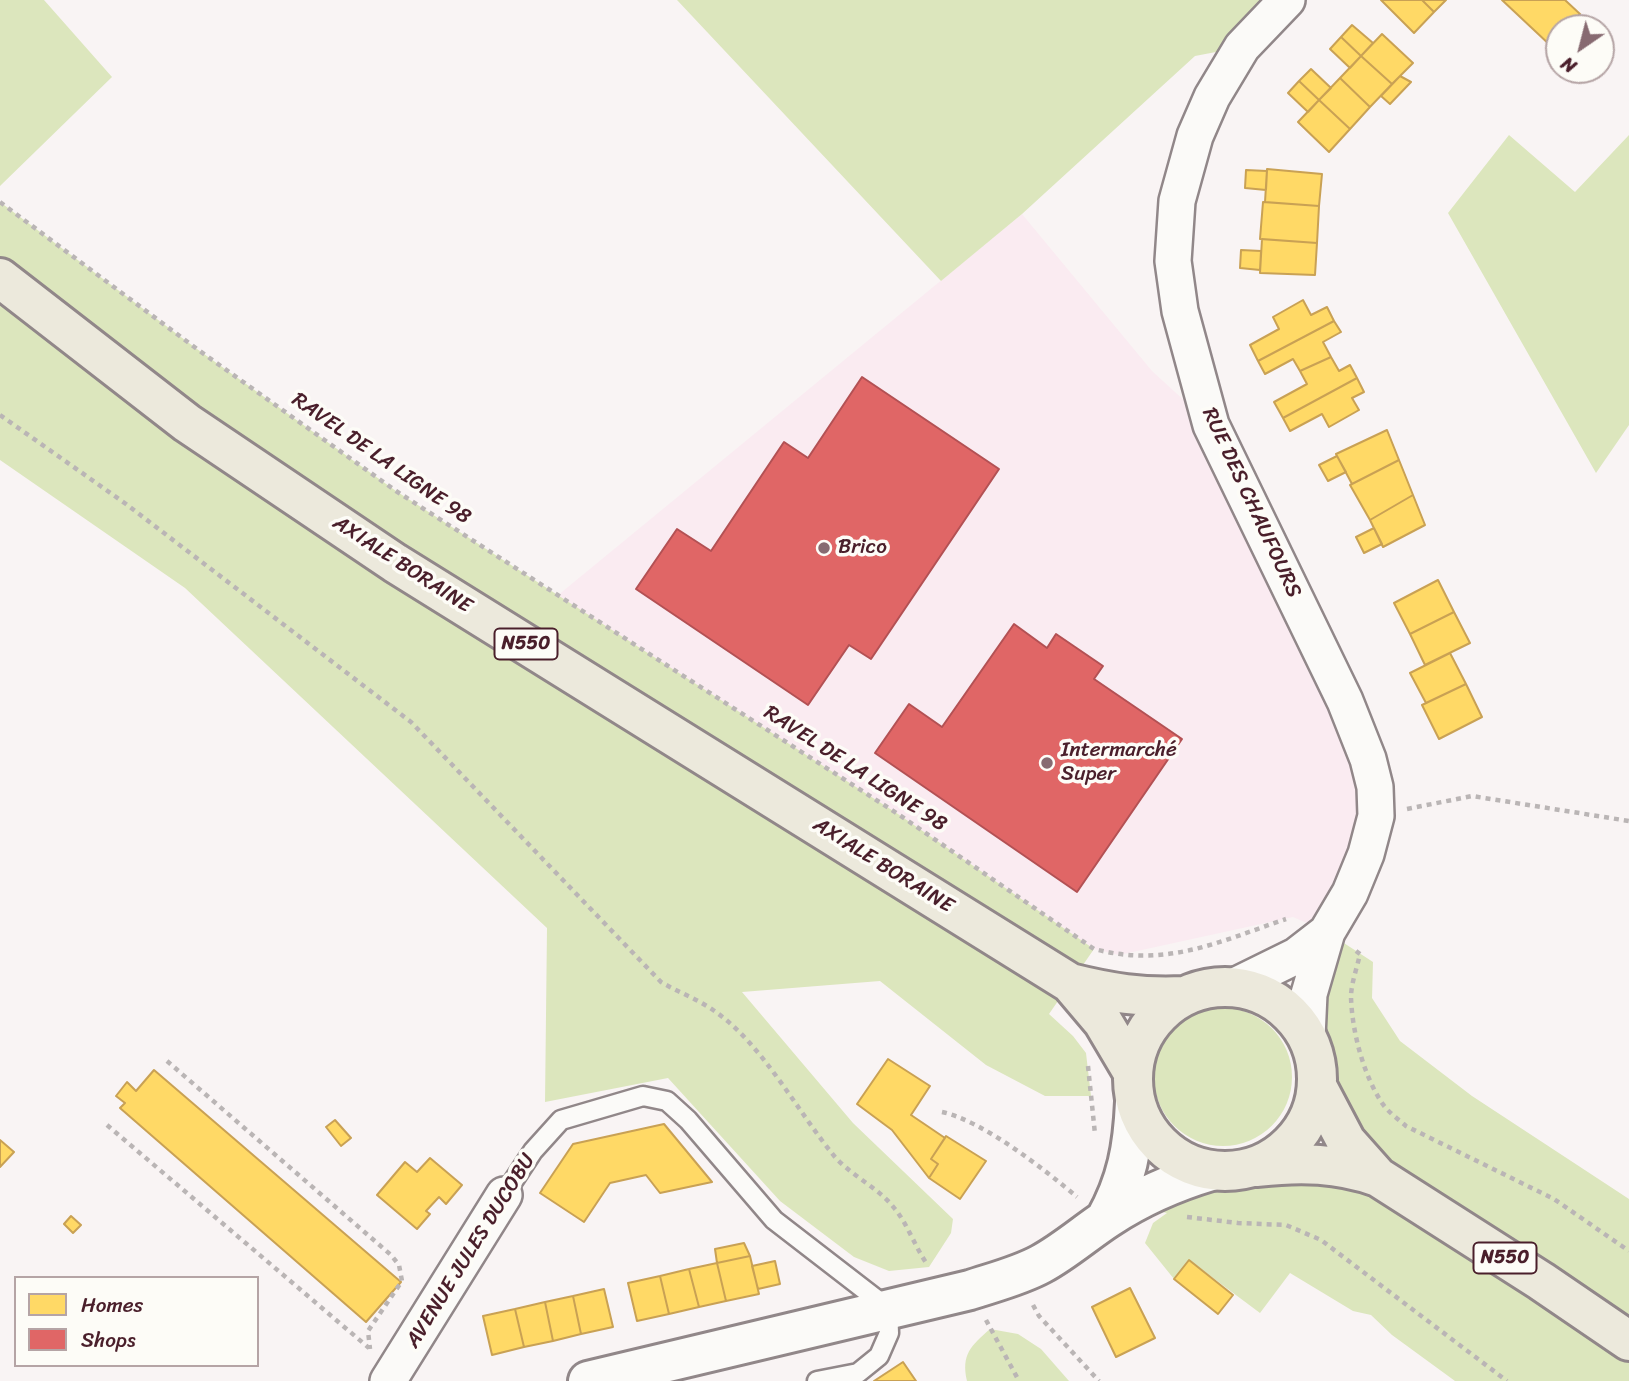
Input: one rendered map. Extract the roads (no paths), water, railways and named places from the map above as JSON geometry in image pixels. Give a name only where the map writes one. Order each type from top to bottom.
[{"type":"main road","name":"AXIALE BORAINE","points":[[0,278],[187,423],[395,563],[1070,983],[1113,994],[1154,998],[1183,996]]},
{"type":"main road","name":"AXIALE BORAINE","points":[[1070,983],[1103,1022],[1133,1087]]},
{"type":"main road","points":[[1208,987],[1233,987],[1264,995],[1289,1012],[1307,1037],[1316,1061],[1317,1086],[1311,1114],[1296,1138],[1275,1157],[1249,1168],[1230,1172],[1211,1171],[1185,1163],[1163,1147],[1145,1127],[1133,1087],[1140,1041],[1158,1015],[1183,996],[1208,987]]},
{"type":"main road","name":"N550","points":[[1317,1086],[1346,1141],[1378,1177]]},
{"type":"main road","name":"N550","points":[[1249,1168],[1311,1163],[1358,1170],[1378,1177],[1629,1341]]},
{"type":"street","name":"RUE DES CHAUFOURS","points":[[1287,0],[1242,47],[1212,97],[1195,136],[1177,201],[1173,261],[1180,311],[1211,425],[1345,701],[1368,759],[1375,787],[1376,816],[1366,853],[1350,893],[1327,932],[1309,994],[1307,1037]]},
{"type":"street","name":"RUE DES CHAUFOURS","points":[[1233,987],[1296,956],[1327,932]]},
{"type":"street","points":[[588,1381],[957,1293],[1016,1275],[1042,1263],[1071,1246],[1091,1208],[1118,1197],[1126,1176],[1133,1134],[1133,1087]]},
{"type":"street","points":[[1091,1208],[1129,1204],[1211,1171]]},
{"type":"street","name":"AVENUE JULES DUCOBU","points":[[388,1381],[504,1195]]},
{"type":"lane","name":"AVENUE JULES DUCOBU","points":[[504,1195],[534,1151],[561,1120],[643,1096],[667,1101],[688,1120],[774,1220],[888,1308]]},
{"type":"lane","points":[[817,1381],[858,1373],[879,1356],[890,1333],[888,1308]]},
{"type":"place","name":"Brico","points":[[824,548]]},
{"type":"place","name":"Intermarché Super","points":[[1047,763]]}]
